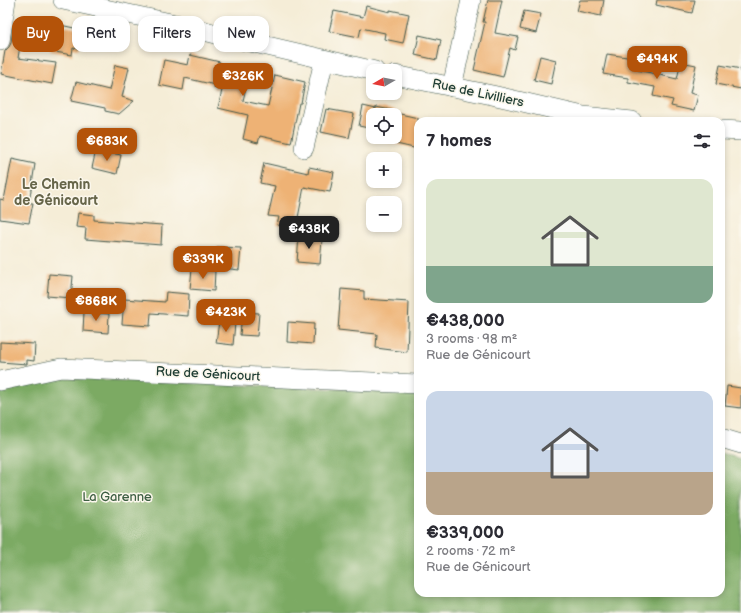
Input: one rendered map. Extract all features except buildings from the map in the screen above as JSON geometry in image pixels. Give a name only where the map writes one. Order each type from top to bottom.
[{"type":"street","points":[[0,41],[6,0]]},
{"type":"street","points":[[452,87],[471,0]]},
{"type":"street","points":[[68,1],[189,24],[224,36],[366,69]]},
{"type":"street","points":[[304,148],[324,60]]},
{"type":"street","name":"Rue de Livilliers","points":[[402,76],[593,117]]},
{"type":"street","points":[[725,130],[741,131]]},
{"type":"street","name":"Rue de Génicourt","points":[[0,381],[61,368],[414,384]]},
{"type":"street","points":[[725,439],[741,444]]},
{"type":"green space","name":"La Garenne","points":[[60,378],[414,392],[414,597],[725,597],[725,454],[741,459],[741,613],[0,613],[0,392]]},
{"type":"district","name":"Le Chemin de Génicourt","points":[[56,192]]}]
